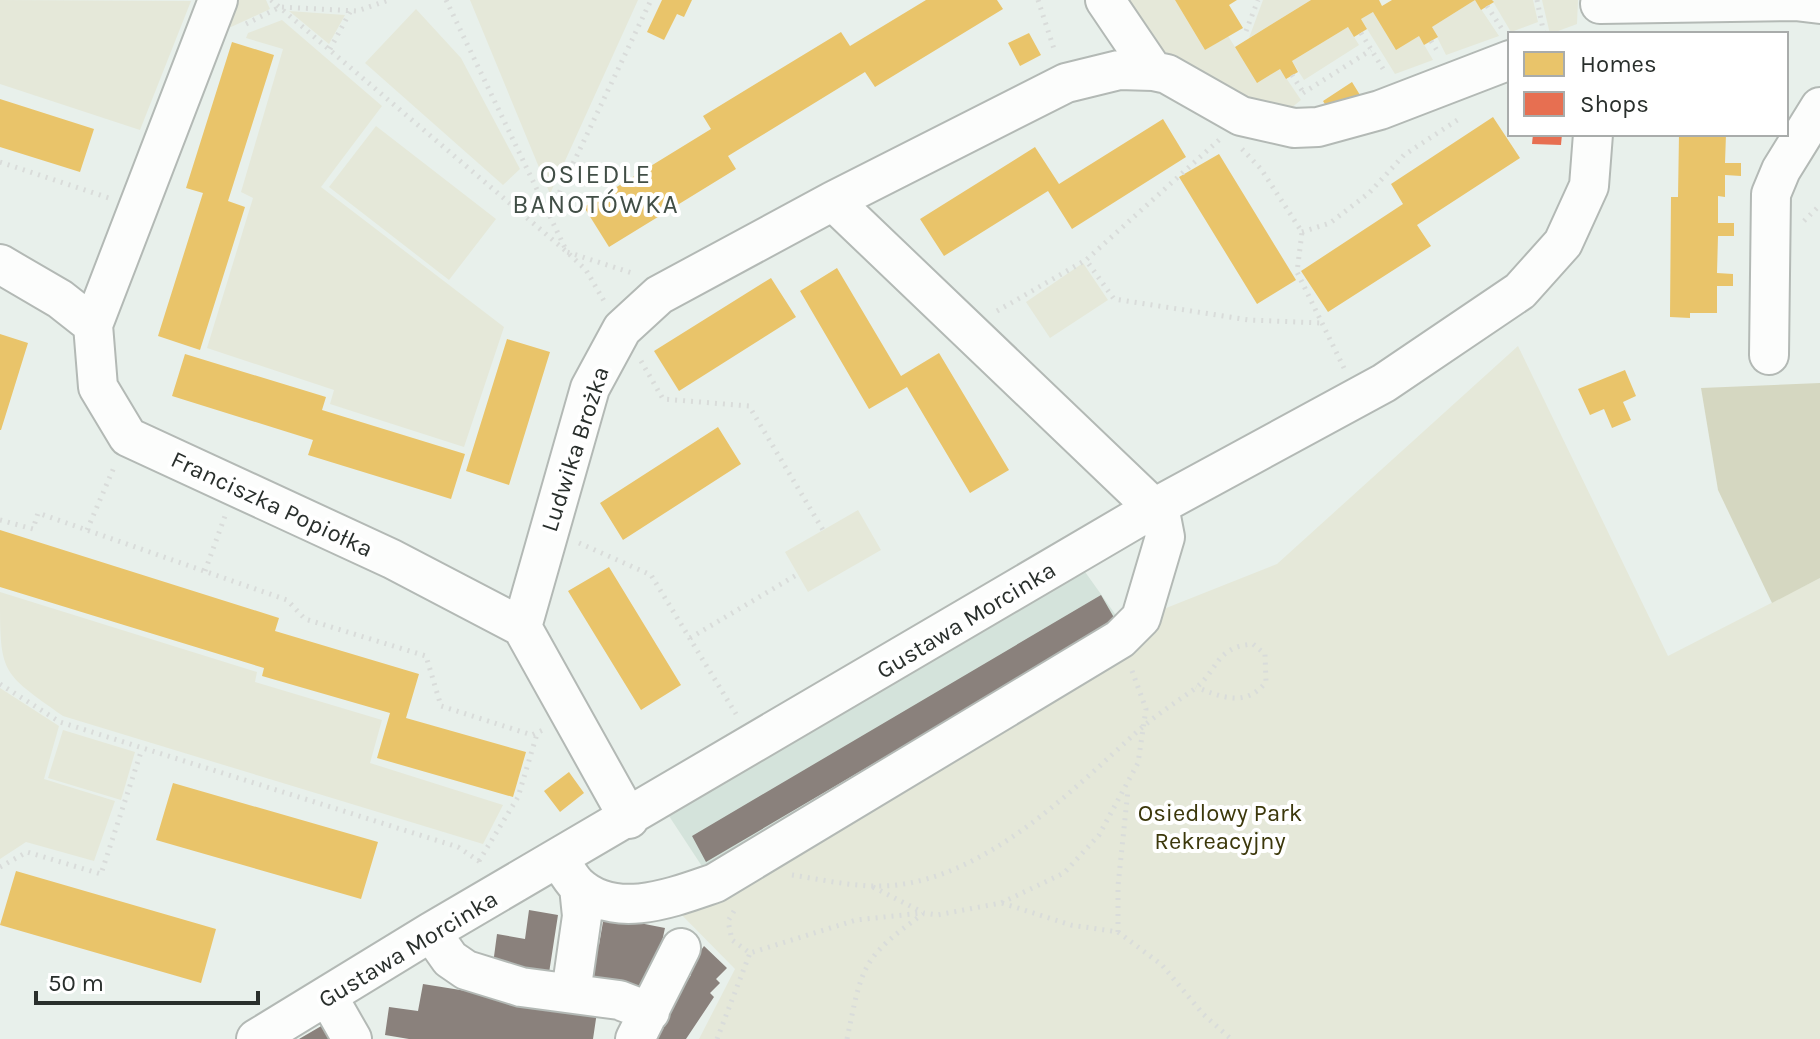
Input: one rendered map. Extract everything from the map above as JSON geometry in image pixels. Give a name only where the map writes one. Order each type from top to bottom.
[{"type":"street","name":"Franciszka Popiołka","points":[[218,0],[93,325],[98,387],[128,437],[392,559],[522,627]]},
{"type":"street","points":[[1105,0],[1153,71]]},
{"type":"street","points":[[1600,13],[1795,0],[1820,4]]},
{"type":"street","name":"Ludwika Brożka","points":[[522,627],[590,388],[605,353],[622,329],[659,295],[833,201],[1066,83],[1119,70],[1153,71],[1175,78],[1236,122],[1294,128],[1318,127],[1339,124],[1442,68],[1508,60]]},
{"type":"street","points":[[1769,355],[1771,194],[1781,170],[1820,107]]},
{"type":"street","name":"Gustawa Morcinka","points":[[256,1039],[431,932],[569,873],[629,819],[1157,507],[1359,397],[1520,291],[1563,243],[1589,186],[1593,136]]},
{"type":"street","points":[[569,873],[613,902],[640,904],[667,900],[715,883],[1116,642],[1141,618],[1165,537],[1157,507],[833,201]]},
{"type":"street","points":[[0,264],[60,299],[93,325]]},
{"type":"street","points":[[522,627],[629,819]]},
{"type":"street","points":[[569,873],[582,916],[571,993]]},
{"type":"street","points":[[431,932],[450,959],[466,970],[521,987],[619,1000],[643,1026],[681,948]]},
{"type":"street","points":[[328,997],[352,1039]]},
{"type":"path","points":[[271,0],[586,270],[663,399],[749,406],[823,530]]},
{"type":"path","points":[[280,7],[350,12],[389,0]]},
{"type":"path","points":[[446,0],[567,252],[647,278],[659,295]]},
{"type":"path","points":[[549,214],[651,0]]},
{"type":"path","points":[[1038,0],[1066,83]]},
{"type":"path","points":[[1246,31],[1258,0]]},
{"type":"path","points":[[1537,0],[1544,32]]},
{"type":"path","points":[[330,50],[350,12]]},
{"type":"path","points":[[1361,33],[1382,66]]},
{"type":"path","points":[[1302,232],[1330,223],[1369,193],[1404,155],[1463,117],[1431,41]]},
{"type":"path","points":[[1303,93],[1371,50]]},
{"type":"path","points":[[965,327],[1086,260],[1236,122],[1246,158],[1261,169],[1302,232],[1297,272],[1359,397]]},
{"type":"path","points":[[0,162],[140,207]]},
{"type":"path","points":[[1086,260],[1114,299],[1249,320],[1322,323]]},
{"type":"path","points":[[87,530],[114,468]]},
{"type":"path","points":[[0,520],[33,529],[38,513],[287,600],[305,619],[426,656],[441,706],[532,735],[570,716]]},
{"type":"path","points":[[205,571],[223,519]]},
{"type":"path","points":[[549,529],[651,575],[754,745]]},
{"type":"path","points":[[690,638],[798,574]]},
{"type":"path","points":[[750,953],[856,920],[972,911],[1001,903],[1064,873],[1099,835],[1138,763],[1146,709],[1140,685],[1116,642]]},
{"type":"path","points":[[780,873],[872,886],[917,881],[977,857],[1027,829],[1088,779],[1141,728],[1196,687],[1219,657],[1236,645],[1253,644],[1265,654],[1266,682],[1248,698],[1235,700],[1196,687]]},
{"type":"path","points":[[0,684],[60,722],[458,847],[493,871]]},
{"type":"path","points":[[479,861],[518,797],[537,733]]},
{"type":"path","points":[[0,867],[27,852],[101,874],[142,749]]},
{"type":"path","points":[[1118,932],[1118,886],[1129,784]]},
{"type":"path","points":[[872,886],[924,913]]},
{"type":"path","points":[[740,900],[728,921],[732,940],[750,953]]},
{"type":"path","points":[[1001,903],[1071,925],[1118,932],[1162,965],[1203,1014],[1231,1039]]},
{"type":"path","points":[[847,1039],[858,980],[871,957],[924,913]]},
{"type":"path","points":[[717,1039],[750,953]]},
{"type":"shaded area","points":[[1083,569],[1125,628],[709,877],[667,813]]},
{"type":"green space","points":[[0,0],[191,1],[140,130],[0,84]]},
{"type":"green space","points":[[227,0],[266,0],[270,9],[218,33]]},
{"type":"green space","points":[[470,0],[638,0],[550,194]]},
{"type":"green space","points":[[1116,0],[1175,0],[1205,50],[1228,36],[1235,47],[1280,69],[1301,100],[1280,117],[1174,69]]},
{"type":"green space","points":[[1263,0],[1311,0],[1249,38]]},
{"type":"green space","points":[[1475,0],[1499,36],[1446,55],[1432,27]]},
{"type":"green space","points":[[1492,0],[1533,0],[1538,22],[1511,32]]},
{"type":"green space","points":[[1542,0],[1578,0],[1577,24],[1550,32]]},
{"type":"green space","points":[[416,9],[461,58],[520,169],[503,185],[365,63]]},
{"type":"green space","points":[[289,11],[345,15],[329,44]]},
{"type":"green space","points":[[1373,12],[1419,36],[1433,60],[1395,74],[1361,19]]},
{"type":"green space","points":[[282,20],[382,106],[321,187],[504,327],[464,447],[330,404],[334,390],[207,348],[253,198],[241,192],[283,49],[246,38],[248,33]]},
{"type":"green space","points":[[1348,27],[1359,45],[1304,80],[1292,61]]},
{"type":"green space","points":[[376,126],[496,219],[449,280],[329,187]]},
{"type":"green space","points":[[1083,263],[1108,300],[1050,338],[1026,302]]},
{"type":"green space","name":"Osiedlowy Park Rekreacyjny","points":[[1518,346],[1668,656],[1820,578],[1820,1039],[699,1039],[735,969],[667,900],[1141,618],[1277,564]]},
{"type":"green space","points":[[1820,383],[1820,578],[1772,603],[1718,490],[1701,388]]},
{"type":"green space","points":[[858,510],[881,550],[808,592],[785,552]]},
{"type":"green space","points":[[0,592],[257,672],[255,682],[382,720],[370,763],[503,805],[483,844],[63,716],[15,679],[8,668],[1,640]]},
{"type":"green space","points":[[0,688],[59,726],[44,779],[115,801],[94,861],[26,842],[0,859]]},
{"type":"green space","points":[[63,730],[135,752],[121,800],[48,778]]},
{"type":"building: Homes","points":[[662,0],[692,0],[684,17],[677,14],[664,40],[647,32]]},
{"type":"building: Homes","points":[[926,0],[997,0],[1003,9],[875,87],[865,72],[728,156],[736,169],[609,247],[584,207],[711,129],[703,116],[841,32],[850,46]]},
{"type":"building: Homes","points":[[1175,0],[1237,0],[1229,5],[1243,28],[1205,50]]},
{"type":"building: Homes","points":[[1311,0],[1379,0],[1382,6],[1392,0],[1475,0],[1432,27],[1438,37],[1424,45],[1419,36],[1396,50],[1373,12],[1361,19],[1367,29],[1354,37],[1348,27],[1292,61],[1298,72],[1286,79],[1280,69],[1257,83],[1235,47]]},
{"type":"building: Homes","points":[[1475,0],[1492,0],[1494,2],[1481,10]]},
{"type":"building: Homes","points":[[1029,33],[1041,55],[1020,66],[1008,43]]},
{"type":"building: Homes","points":[[232,42],[274,55],[228,201],[245,207],[200,350],[158,336],[203,193],[186,188]]},
{"type":"building: Homes","points":[[1352,82],[1360,95],[1331,114],[1323,101]]},
{"type":"building: Homes","points":[[0,99],[94,129],[80,172],[0,147]]},
{"type":"building: Homes","points":[[1493,117],[1520,158],[1417,225],[1431,246],[1328,312],[1301,271],[1403,204],[1391,184]]},
{"type":"building: Homes","points":[[1163,119],[1186,157],[1072,229],[1048,191],[944,256],[920,219],[1035,147],[1059,184]]},
{"type":"building: Homes","points":[[1679,136],[1726,136],[1725,163],[1741,163],[1741,176],[1725,175],[1725,197],[1718,196],[1718,223],[1734,223],[1734,236],[1718,236],[1717,273],[1733,274],[1733,286],[1717,286],[1717,313],[1690,313],[1690,318],[1670,317],[1671,197],[1678,197]]},
{"type":"building: Homes","points":[[1219,154],[1296,280],[1257,304],[1179,177]]},
{"type":"building: Homes","points":[[837,268],[901,376],[939,353],[1009,470],[970,493],[907,387],[869,409],[800,291]]},
{"type":"building: Homes","points":[[771,278],[796,317],[679,391],[654,351]]},
{"type":"building: Homes","points":[[0,334],[28,343],[1,430],[0,430]]},
{"type":"building: Homes","points":[[507,339],[550,352],[509,485],[466,471]]},
{"type":"building: Homes","points":[[185,354],[326,397],[322,410],[465,454],[451,499],[308,455],[313,440],[172,396]]},
{"type":"building: Homes","points":[[1625,370],[1636,396],[1623,402],[1631,420],[1612,428],[1604,409],[1590,415],[1578,389]]},
{"type":"building: Homes","points":[[718,427],[741,464],[623,540],[600,503]]},
{"type":"building: Homes","points":[[0,530],[279,618],[275,631],[419,674],[406,718],[526,752],[513,797],[377,758],[390,713],[262,676],[264,668],[0,587]]},
{"type":"building: Homes","points":[[609,567],[681,685],[641,710],[568,591]]},
{"type":"building: Homes","points":[[569,772],[584,793],[560,812],[544,791]]},
{"type":"building: Homes","points":[[173,783],[378,842],[361,899],[156,840]]},
{"type":"building: Homes","points":[[16,871],[216,929],[201,983],[0,925]]},
{"type":"building: Shops","points":[[1533,136],[1562,136],[1561,145],[1532,144]]},
{"type":"building: Industry","points":[[1101,595],[1116,621],[706,862],[692,836]]},
{"type":"building: Industry","points":[[529,910],[558,915],[549,973],[493,964],[497,934],[525,939]]},
{"type":"building: Industry","points":[[604,916],[665,928],[658,960],[653,959],[646,991],[586,979],[593,943],[599,945]]},
{"type":"building: Industry","points":[[704,946],[727,968],[716,979],[720,983],[710,993],[714,997],[686,1039],[649,1039],[691,975],[687,971]]},
{"type":"building: Industry","points":[[423,984],[597,1012],[593,1039],[409,1039],[385,1035],[389,1007],[418,1011]]},
{"type":"building: Industry","points":[[323,1025],[332,1039],[299,1039]]},
{"type":"district","name":"OSIEDLE BANOTÓWKA","points":[[596,189]]}]
